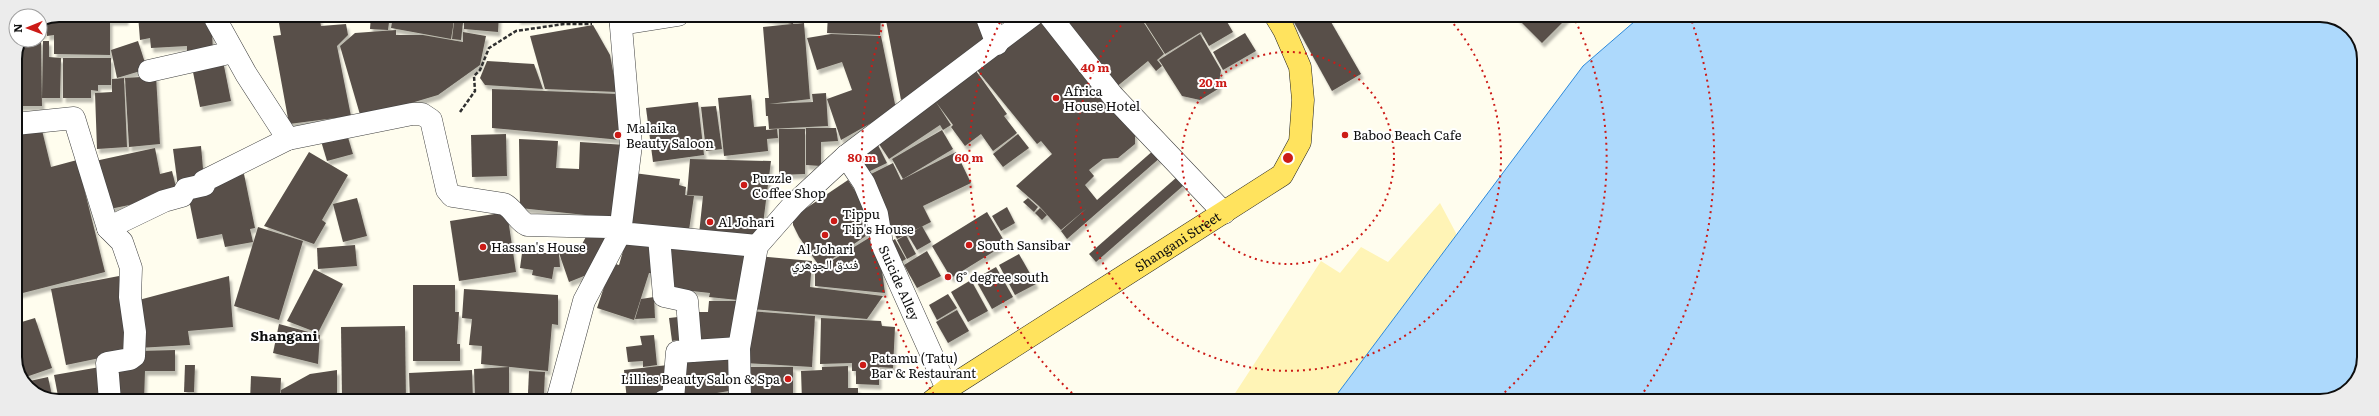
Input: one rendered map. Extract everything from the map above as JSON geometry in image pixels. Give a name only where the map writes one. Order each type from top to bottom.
[{"type":"main road","name":"Shangani Street","points":[[941,394],[1282,175],[1300,142],[1303,100],[1300,67],[1279,22]]},
{"type":"street","points":[[217,22],[233,52],[288,139]]},
{"type":"street","points":[[559,394],[584,301],[620,233],[631,145],[620,22]]},
{"type":"street","points":[[989,22],[997,44]]},
{"type":"street","points":[[740,394],[740,348],[757,246],[794,205],[846,156],[1024,22]]},
{"type":"street","points":[[1055,22],[1112,95],[1224,213]]},
{"type":"street","points":[[150,71],[233,52]]},
{"type":"street","points":[[108,228],[164,201],[182,196],[186,189],[204,185],[204,181],[288,139],[412,114],[422,114],[431,120],[447,190],[452,196],[504,204],[510,207],[521,222],[527,225],[609,227],[620,233],[757,246]]},
{"type":"street","points":[[22,123],[74,118],[108,228],[122,242],[130,268],[130,297],[135,332],[134,356],[130,359],[107,363],[109,394]]},
{"type":"street","name":"Suicide Alley","points":[[846,156],[864,183],[877,214],[882,244],[939,394]]},
{"type":"street","points":[[659,237],[664,296],[687,301],[691,351]]},
{"type":"street","points":[[673,394],[676,352],[740,348]]},
{"type":"path","points":[[436,145],[475,90],[474,76],[480,70],[489,48],[516,32],[564,24],[592,22]]},
{"type":"sand","points":[[1440,203],[1457,235],[1337,394],[1235,394],[1321,261],[1340,273],[1361,247],[1388,262]]},
{"type":"water","points":[[1634,22],[2329,23],[2336,26],[2348,35],[2354,45],[2357,57],[2357,362],[2355,369],[2349,379],[2340,388],[2320,394],[1337,394],[1583,66]]},
{"type":"building","points":[[110,22],[110,55],[54,54],[54,35],[48,36],[48,24]]},
{"type":"building","points":[[139,22],[211,22],[213,51],[187,53],[187,46],[151,48],[150,38],[140,40]]},
{"type":"building","points":[[320,22],[321,26],[346,24],[348,35],[337,46],[351,116],[289,124],[273,36],[281,35],[279,23]]},
{"type":"building","points":[[370,22],[389,22],[388,30],[370,29]]},
{"type":"building","points":[[392,22],[454,22],[451,39],[391,28]]},
{"type":"building","points":[[454,22],[463,23],[461,40],[452,39]]},
{"type":"building","points":[[464,22],[499,22],[498,32],[464,29]]},
{"type":"building","points":[[783,22],[793,22],[793,24],[804,23],[810,99],[769,104],[813,102],[812,94],[826,93],[828,126],[769,129],[768,116],[766,116],[765,98],[769,98],[763,27],[792,24]]},
{"type":"building","points":[[828,22],[881,22],[880,35],[827,33]]},
{"type":"building","points":[[886,22],[978,22],[990,47],[901,100]]},
{"type":"building","name":"Africa House Hotel","points":[[1039,22],[1050,22],[1135,127],[1135,144],[1118,158],[1103,159],[1089,170],[1094,176],[1085,185],[1097,200],[1155,149],[1161,157],[1067,239],[1061,231],[1087,208],[1061,230],[1039,206],[1016,186],[1052,154],[1041,141],[1037,144],[976,69]]},
{"type":"building","points":[[1056,22],[1143,22],[1164,54],[1157,60],[1162,66],[1156,71],[1148,61],[1115,88]]},
{"type":"building","points":[[1144,22],[1227,22],[1233,32],[1209,46],[1201,32],[1165,54]]},
{"type":"building","points":[[1294,22],[1331,22],[1361,74],[1332,91]]},
{"type":"building","points":[[1521,22],[1563,22],[1542,43]]},
{"type":"building","points":[[593,25],[610,55],[617,92],[545,89],[530,36]]},
{"type":"building","points":[[396,30],[396,35],[423,35],[463,42],[463,32],[486,36],[480,65],[438,95],[361,118],[340,46],[355,33]]},
{"type":"building","points":[[1245,33],[1256,51],[1223,70],[1213,52]]},
{"type":"building","points":[[831,34],[881,36],[896,109],[841,140],[827,99],[852,90],[842,62],[817,70],[807,38]]},
{"type":"building","points":[[1200,34],[1221,70],[1218,89],[1200,100],[1182,96],[1159,60]]},
{"type":"building","points":[[49,41],[49,57],[61,58],[60,98],[42,98],[43,48],[48,48]]},
{"type":"building","points":[[138,41],[147,69],[117,78],[111,50]]},
{"type":"building","points":[[24,48],[41,48],[42,106],[22,106],[22,59]]},
{"type":"building","points":[[63,58],[111,58],[111,85],[98,85],[98,91],[91,90],[91,98],[63,98]]},
{"type":"building","points":[[223,61],[231,101],[200,107],[192,67]]},
{"type":"building","points":[[487,61],[534,64],[543,89],[485,85],[480,78]]},
{"type":"building","points":[[974,68],[1007,114],[1004,116],[1017,133],[993,151],[981,134],[965,146],[951,127],[953,125],[936,102],[951,125],[943,130],[940,125],[889,159],[875,138]]},
{"type":"building","points":[[156,76],[160,144],[129,147],[125,78]]},
{"type":"building","points":[[124,78],[127,147],[97,149],[95,93],[112,92],[112,79]]},
{"type":"building","points":[[492,89],[618,94],[621,140],[492,128]]},
{"type":"building","points":[[751,95],[754,127],[766,126],[766,130],[777,129],[778,138],[767,139],[768,151],[724,156],[718,98]]},
{"type":"building","points":[[698,102],[704,155],[653,162],[646,108]]},
{"type":"building","points":[[716,106],[722,149],[706,151],[701,107]]},
{"type":"building","points":[[40,122],[51,167],[77,160],[105,272],[22,293],[22,127]]},
{"type":"building","points":[[806,128],[836,128],[838,141],[821,142],[821,166],[806,165]]},
{"type":"building","points":[[779,129],[805,129],[805,174],[779,175]]},
{"type":"building","points":[[942,130],[953,149],[903,179],[892,159]]},
{"type":"building","points":[[347,134],[353,154],[327,161],[321,141]]},
{"type":"building","points":[[506,134],[507,176],[472,177],[471,135]]},
{"type":"building","points":[[1018,134],[1029,148],[1003,167],[993,154]]},
{"type":"building","points":[[519,139],[558,141],[556,168],[579,169],[580,142],[626,145],[613,218],[520,208]]},
{"type":"building","points":[[878,145],[887,163],[868,172],[860,154]]},
{"type":"building","points":[[201,146],[204,180],[178,187],[173,149]]},
{"type":"building","points":[[155,148],[160,174],[172,171],[178,195],[105,210],[95,161]]},
{"type":"building","points":[[309,152],[348,175],[322,220],[326,223],[314,244],[264,226]]},
{"type":"building","points":[[956,152],[971,183],[923,206],[931,222],[897,239],[867,176],[893,163],[901,180]]},
{"type":"building","points":[[690,159],[771,161],[761,240],[699,234],[703,196],[687,195]]},
{"type":"building","points":[[634,173],[680,179],[679,185],[686,187],[685,195],[694,196],[688,237],[626,227]]},
{"type":"building","points":[[244,174],[255,228],[250,229],[253,242],[225,247],[222,234],[197,239],[187,190],[205,181]]},
{"type":"building","points":[[1177,177],[1184,185],[1096,262],[1089,254]]},
{"type":"building","name":"Tippu Tip's House","points":[[848,180],[879,227],[820,267],[799,237],[793,225],[793,217]]},
{"type":"building","points":[[357,198],[367,236],[343,242],[333,204]]},
{"type":"building","points":[[1028,198],[1038,207],[1034,212],[1023,202]]},
{"type":"building","points":[[1007,207],[1015,223],[1001,231],[992,216]]},
{"type":"building","points":[[1040,208],[1047,215],[1042,220],[1035,213]]},
{"type":"building","name":"Hassan's House","points":[[507,212],[516,272],[459,281],[450,221]]},
{"type":"building","name":"South Sansibar","points":[[987,212],[1006,244],[951,278],[932,246]]},
{"type":"building","points":[[922,226],[931,242],[917,250],[908,235]]},
{"type":"building","points":[[258,227],[303,241],[279,320],[234,306]]},
{"type":"building","points":[[588,233],[609,236],[594,272],[569,282],[559,253],[580,248]]},
{"type":"building","points":[[877,233],[885,293],[815,286],[815,271]]},
{"type":"building","points":[[906,235],[916,254],[907,259],[897,240]]},
{"type":"building","points":[[627,237],[658,242],[658,274],[649,273],[634,320],[597,308],[612,263],[619,265]]},
{"type":"building","points":[[895,239],[906,259],[896,265],[885,245]]},
{"type":"building","points":[[663,243],[752,250],[747,301],[709,297],[710,293],[683,290],[667,293]]},
{"type":"building","points":[[355,245],[357,266],[318,269],[317,248]]},
{"type":"building","points":[[927,251],[941,276],[917,288],[904,265]]},
{"type":"building","points":[[522,253],[559,253],[560,267],[554,267],[552,279],[532,275],[533,270],[520,268]]},
{"type":"building","points":[[1019,254],[1036,284],[1015,295],[999,265]]},
{"type":"building","points":[[757,256],[812,261],[810,287],[883,296],[867,319],[752,309]]},
{"type":"building","points":[[996,267],[1013,297],[992,309],[975,279]]},
{"type":"building","points":[[314,269],[343,284],[318,333],[287,321]]},
{"type":"building","points":[[119,276],[134,351],[66,365],[51,289]]},
{"type":"building","points":[[229,276],[233,327],[188,331],[190,345],[138,348],[135,301]]},
{"type":"building","points":[[971,280],[988,311],[968,322],[951,292]]},
{"type":"building","points":[[413,285],[455,285],[455,312],[459,312],[457,344],[460,344],[460,361],[413,361]]},
{"type":"building","points":[[464,289],[558,295],[558,325],[552,324],[548,371],[481,364],[482,346],[469,345],[472,319],[462,318]]},
{"type":"building","points":[[948,294],[957,308],[937,320],[929,305]]},
{"type":"building","points":[[654,297],[655,318],[635,319],[641,299]]},
{"type":"building","points":[[709,301],[745,301],[736,340],[691,341],[690,312],[708,312]]},
{"type":"building","points":[[957,310],[969,331],[948,343],[936,322]]},
{"type":"building","points":[[749,311],[815,316],[812,367],[745,363]]},
{"type":"building","points":[[687,316],[690,338],[672,341],[669,318]]},
{"type":"building","points":[[35,318],[52,368],[28,376],[22,359],[22,322]]},
{"type":"building","points":[[821,318],[881,321],[882,326],[895,327],[893,368],[879,367],[879,385],[856,384],[856,371],[852,371],[852,363],[820,364]]},
{"type":"building","points":[[279,324],[320,335],[318,364],[273,353]]},
{"type":"building","points":[[405,326],[406,394],[342,394],[341,327]]},
{"type":"building","points":[[654,335],[657,365],[643,367],[643,361],[628,362],[626,347],[642,345],[640,336]]},
{"type":"building","points":[[175,350],[175,371],[145,371],[144,394],[118,394],[113,363],[137,351]]},
{"type":"building","points":[[731,352],[735,390],[711,394],[675,394],[677,358]]},
{"type":"building","points":[[185,365],[195,365],[194,392],[184,392]]},
{"type":"building","points":[[668,365],[671,394],[626,394],[624,370]]},
{"type":"building","points":[[848,366],[848,388],[858,388],[858,394],[802,394],[801,371],[822,370],[822,367]]},
{"type":"building","points":[[100,367],[105,394],[58,394],[54,375]]},
{"type":"building","points":[[509,367],[509,394],[475,394],[474,369]]},
{"type":"building","points":[[740,367],[793,367],[793,394],[740,394]]},
{"type":"building","points":[[337,370],[337,394],[281,394],[281,390],[310,374]]},
{"type":"building","points":[[472,370],[473,394],[410,394],[409,373]]},
{"type":"building","points":[[529,371],[545,372],[544,394],[528,393]]},
{"type":"building","points":[[251,376],[281,378],[280,394],[250,394]]},
{"type":"building","points":[[48,377],[52,393],[43,390],[31,381]]},
{"type":"building","points":[[733,392],[733,394],[721,394]]},
{"type":"place","name":"Africa House Hotel","points":[[1056,98]]},
{"type":"place","name":"Malaika Beauty Saloon","points":[[618,135]]},
{"type":"place","name":"Baboo Beach Cafe","points":[[1345,135]]},
{"type":"place","name":"Puzzle Coffee Shop","points":[[744,185]]},
{"type":"place","name":"Tippu Tip's House","points":[[834,221]]},
{"type":"place","name":"Al Johari","points":[[710,222]]},
{"type":"place","name":"Al Johari فندق الجوهري","points":[[825,235]]},
{"type":"place","name":"South Sansibar","points":[[969,245]]},
{"type":"place","name":"Hassan's House","points":[[483,247]]},
{"type":"place","name":"6° degree south","points":[[948,277]]},
{"type":"place","name":"Patamu (Tatu) Bar & Restaurant","points":[[863,365]]},
{"type":"place","name":"Lillies Beauty Salon & Spa","points":[[788,379]]},
{"type":"district","name":"Shangani","points":[[284,336]]}]
